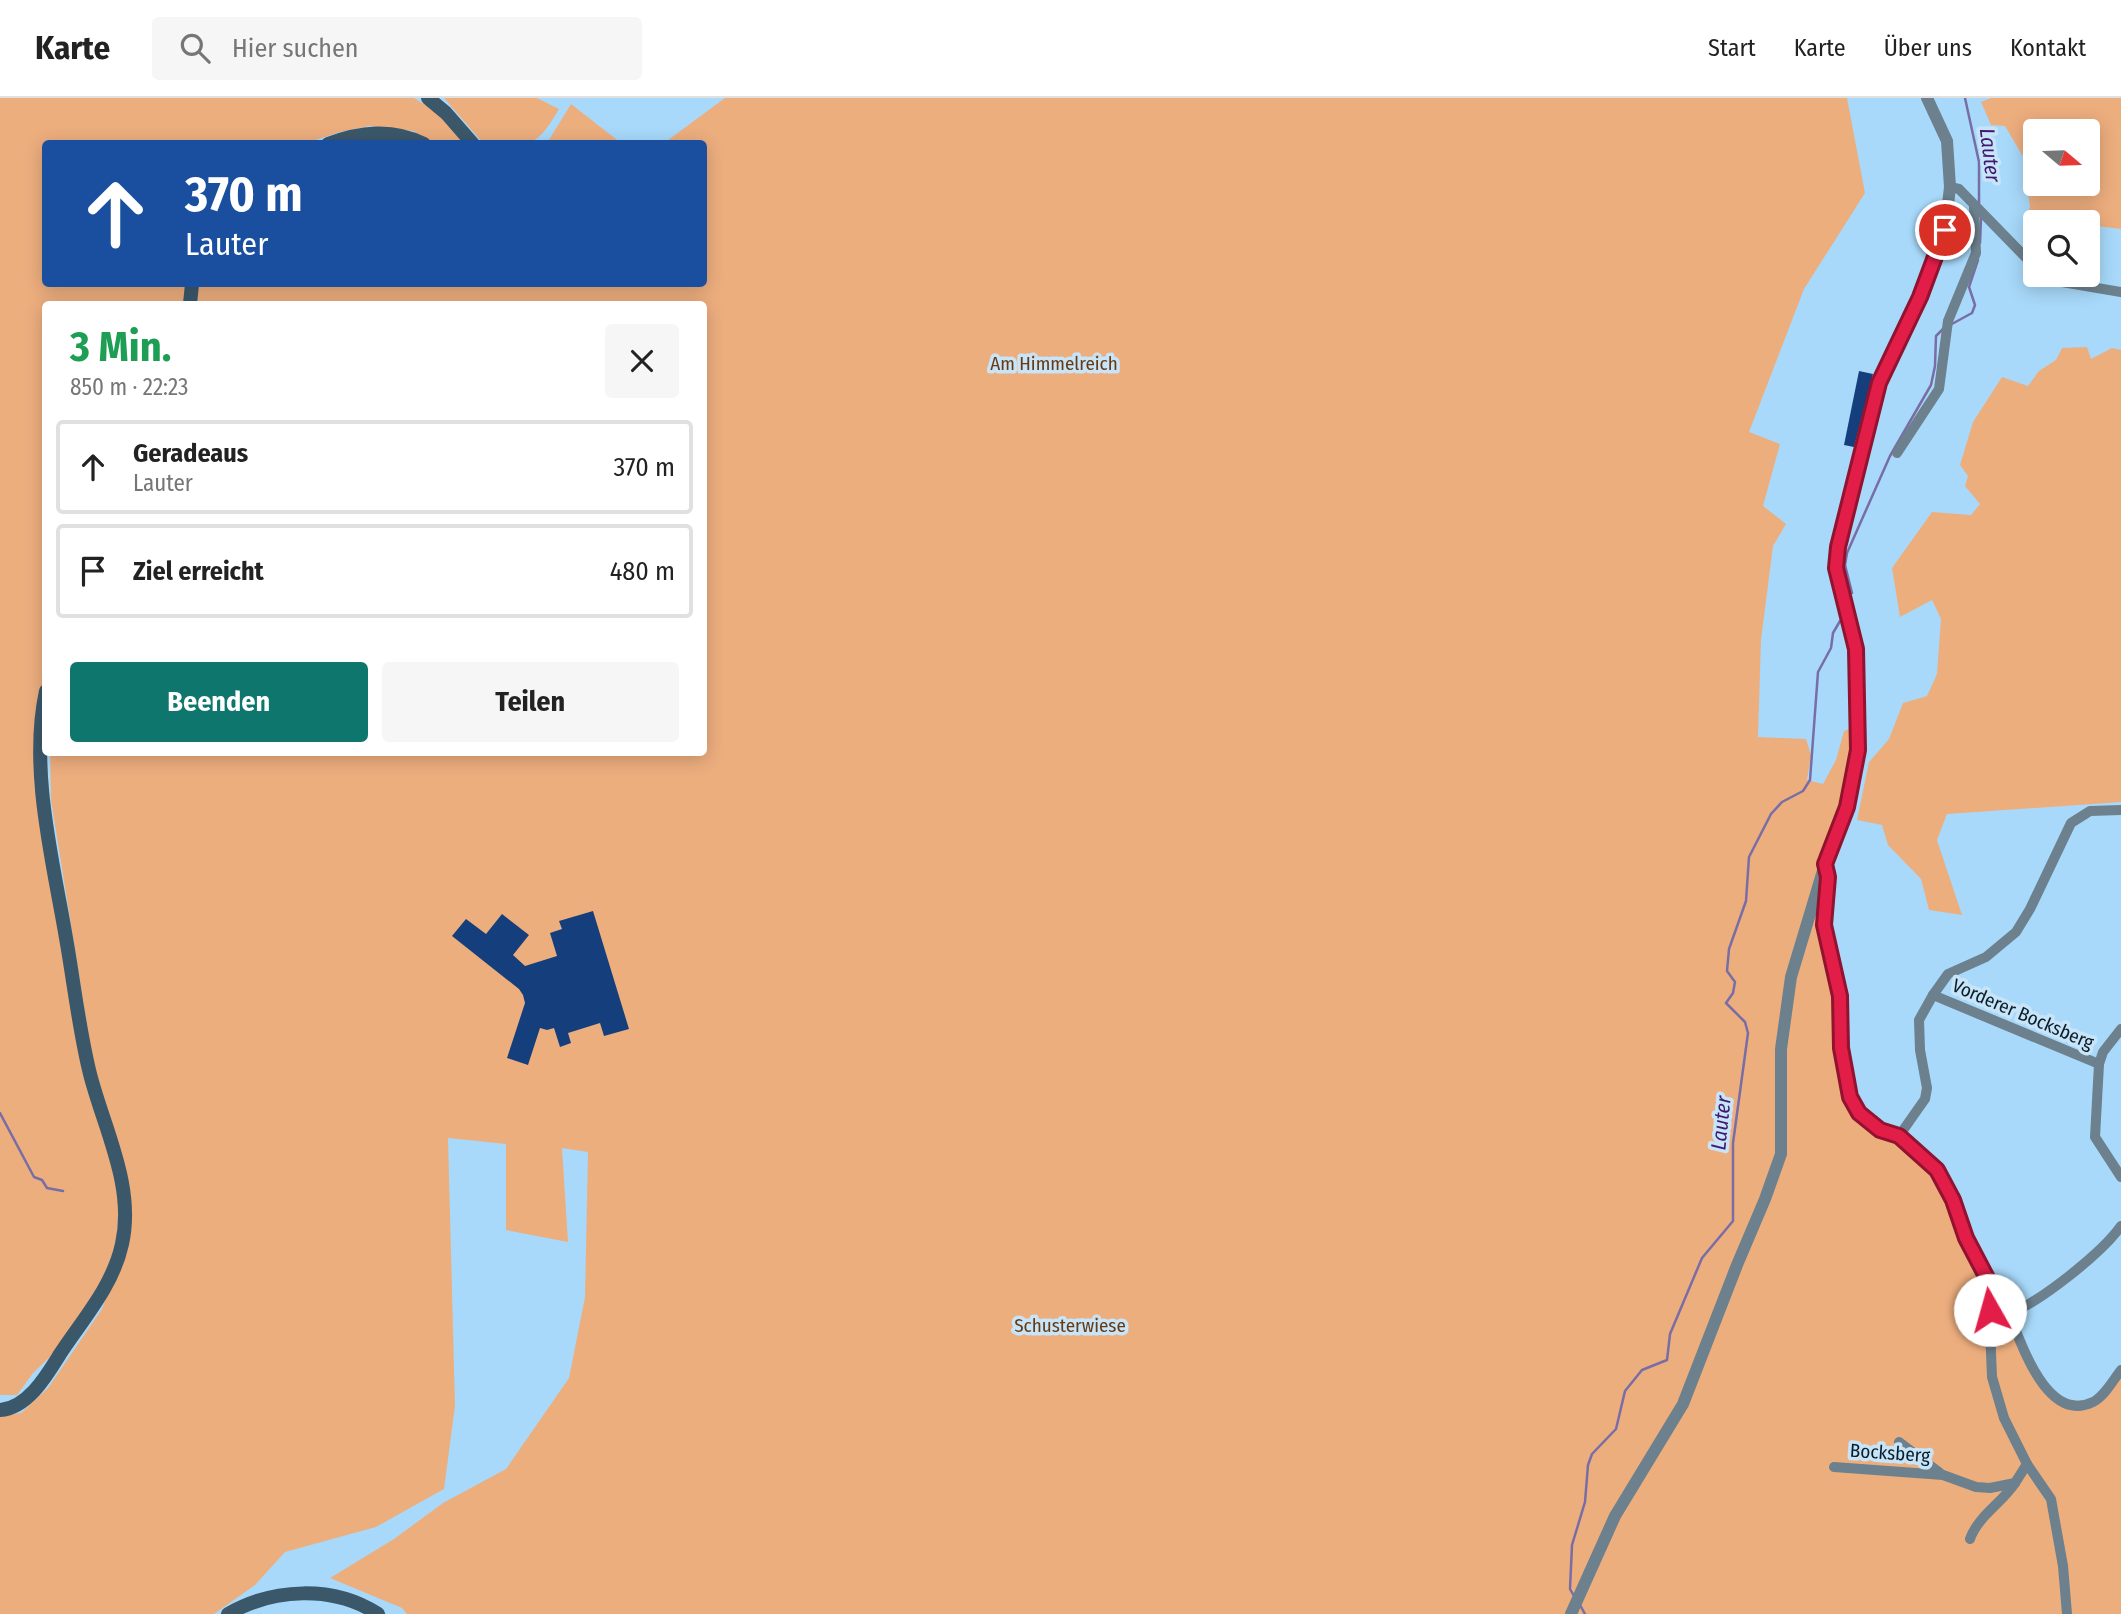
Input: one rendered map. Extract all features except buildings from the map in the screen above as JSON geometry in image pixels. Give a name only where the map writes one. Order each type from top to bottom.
[{"type":"main road","points":[[428,98],[446,113],[470,140]]},
{"type":"main road","points":[[340,140],[356,135],[385,132],[416,140]]},
{"type":"main road","points":[[0,1410],[13,1407],[34,1390],[98,1299],[116,1265],[126,1218],[120,1175],[85,1049],[46,812],[40,742],[42,725]]},
{"type":"main road","points":[[228,1614],[268,1598],[306,1594],[343,1598],[378,1614]]},
{"type":"street","points":[[1572,1611],[1615,1516],[1683,1404],[1781,1154],[1781,1049],[1791,977],[1825,864],[1847,807],[1858,750],[1856,649],[1836,568],[1838,547],[1879,383],[1935,261],[1945,230],[1950,187],[1947,141],[1927,98]]},
{"type":"street","points":[[1950,187],[1959,189],[2023,255]]},
{"type":"street","points":[[1897,453],[1939,389],[1948,321],[1976,253],[1974,207]]},
{"type":"street","points":[[2092,287],[2121,292]]},
{"type":"street","name":"Vorderer Bocksberg","points":[[1899,1136],[1925,1099],[1927,1088],[1920,1050],[1919,1020],[1933,995],[1948,974],[1986,957],[2016,932],[2031,909],[2071,823],[2090,811],[2121,810]]},
{"type":"street","points":[[1825,864],[1828,877],[1825,934],[1837,977],[1841,1048],[1850,1097],[1859,1113],[1880,1130],[1899,1136],[1937,1170],[1953,1200],[1966,1238],[1988,1280],[2003,1299],[2032,1368],[2045,1387],[2062,1400],[2079,1405],[2094,1402],[2121,1370]]},
{"type":"street","name":"Vorderer Bocksberg","points":[[1933,995],[2099,1064]]},
{"type":"street","points":[[2121,1029],[2103,1052],[2099,1064],[2095,1137],[2121,1177]]},
{"type":"street","points":[[2009,1314],[2035,1301],[2108,1242],[2121,1226]]},
{"type":"street","points":[[1988,1280],[1992,1377],[2004,1418],[2027,1464],[2045,1489],[2054,1510],[2066,1588],[2067,1614]]},
{"type":"street","name":"Bocksberg","points":[[1899,1442],[1943,1475]]},
{"type":"street","points":[[1970,1539],[1974,1528],[2006,1496],[2027,1464]]},
{"type":"street","name":"Bocksberg","points":[[1834,1467],[1943,1475],[1976,1487],[1990,1488],[2015,1483]]},
{"type":"green space","points":[[0,98],[414,98],[437,112],[462,140],[430,140],[413,131],[370,126],[315,140],[42,140],[42,287],[186,287],[185,301],[42,301],[42,688],[37,715],[35,757],[119,1191],[117,1241],[106,1274],[57,1350],[33,1373],[17,1395],[0,1395]]},
{"type":"green space","points":[[444,98],[537,98],[559,109],[543,133],[534,140],[480,140]]},
{"type":"green space","points":[[725,98],[1847,98],[1865,193],[1804,289],[1749,432],[1780,444],[1763,506],[1786,524],[1773,546],[1761,640],[1758,737],[1806,739],[1811,755],[1807,780],[1823,784],[1836,760],[1844,731],[1859,725],[1858,750],[1825,864],[1824,911],[1837,977],[1841,1048],[1859,1113],[1937,1170],[2032,1368],[2062,1400],[2094,1401],[2121,1370],[2121,1614],[407,1614],[402,1608],[330,1578],[394,1539],[443,1503],[506,1469],[569,1378],[585,1297],[588,1152],[562,1148],[568,1242],[506,1230],[506,1144],[448,1138],[455,1406],[444,1489],[376,1527],[285,1552],[255,1585],[214,1614],[0,1614],[0,1416],[21,1413],[48,1388],[102,1309],[127,1242],[92,1056],[51,800],[50,756],[707,756],[707,301],[196,301],[198,287],[707,287],[707,140],[668,140]]},
{"type":"green space","points":[[1991,98],[2121,98],[2121,229],[2100,226],[2100,210],[2029,210],[2028,196],[2100,196],[2100,119],[2023,119],[2023,157],[2005,126],[1991,125],[1981,102]]},
{"type":"green space","points":[[571,104],[617,140],[549,140]]},
{"type":"green space","points":[[2087,347],[2091,359],[2112,348],[2121,350],[2121,802],[1947,814],[1937,840],[1962,915],[1929,910],[1921,879],[1888,845],[1882,825],[1857,820],[1869,762],[1889,739],[1903,703],[1927,696],[1937,674],[1941,619],[1932,600],[1900,617],[1892,568],[1932,512],[1971,515],[1980,504],[1965,486],[1968,476],[1960,465],[1973,422],[2002,377],[2028,386],[2039,371],[2056,360],[2062,348]]},
{"type":"waterway","name":"Lauter","points":[[1965,98],[1979,162],[1979,204]]},
{"type":"waterway","name":"Lauter","points":[[1980,243],[1981,218]]},
{"type":"waterway","name":"Lauter","points":[[1950,325],[1972,313],[1975,305],[1969,287],[1978,260]]},
{"type":"waterway","name":"Lauter","points":[[1852,593],[1845,565],[1847,553],[1890,456],[1931,385],[1936,336],[1944,328]]},
{"type":"waterway","name":"Lauter","points":[[1574,1596],[1570,1589],[1572,1545],[1585,1502],[1588,1465],[1592,1454],[1616,1429],[1625,1391],[1642,1370],[1667,1360],[1670,1334],[1702,1258],[1733,1221],[1733,1143],[1748,1033],[1745,1022],[1726,1003],[1733,993],[1735,982],[1727,971],[1729,949],[1746,901],[1749,857],[1771,814],[1782,802],[1803,791],[1810,780],[1818,672],[1831,648],[1833,633],[1840,621]]},
{"type":"waterway","points":[[0,1113],[34,1177],[42,1180],[47,1188],[63,1191]]},
{"type":"waterway","name":"Lauter","points":[[1580,1605],[1585,1614]]},
{"type":"route","points":[[1945,230],[1920,297],[1888,359],[1879,383],[1838,547],[1836,568],[1856,649],[1859,725],[1854,782],[1825,864],[1828,877],[1824,925],[1840,996],[1841,1048],[1850,1097],[1859,1113],[1870,1124],[1899,1136],[1937,1170],[1953,1200],[1966,1238],[1988,1280],[1990,1310]]},
{"type":"park label","name":"Am Himmelreich","points":[[1054,363]]},
{"type":"park label","name":"Schusterwiese","points":[[1070,1325]]}]
